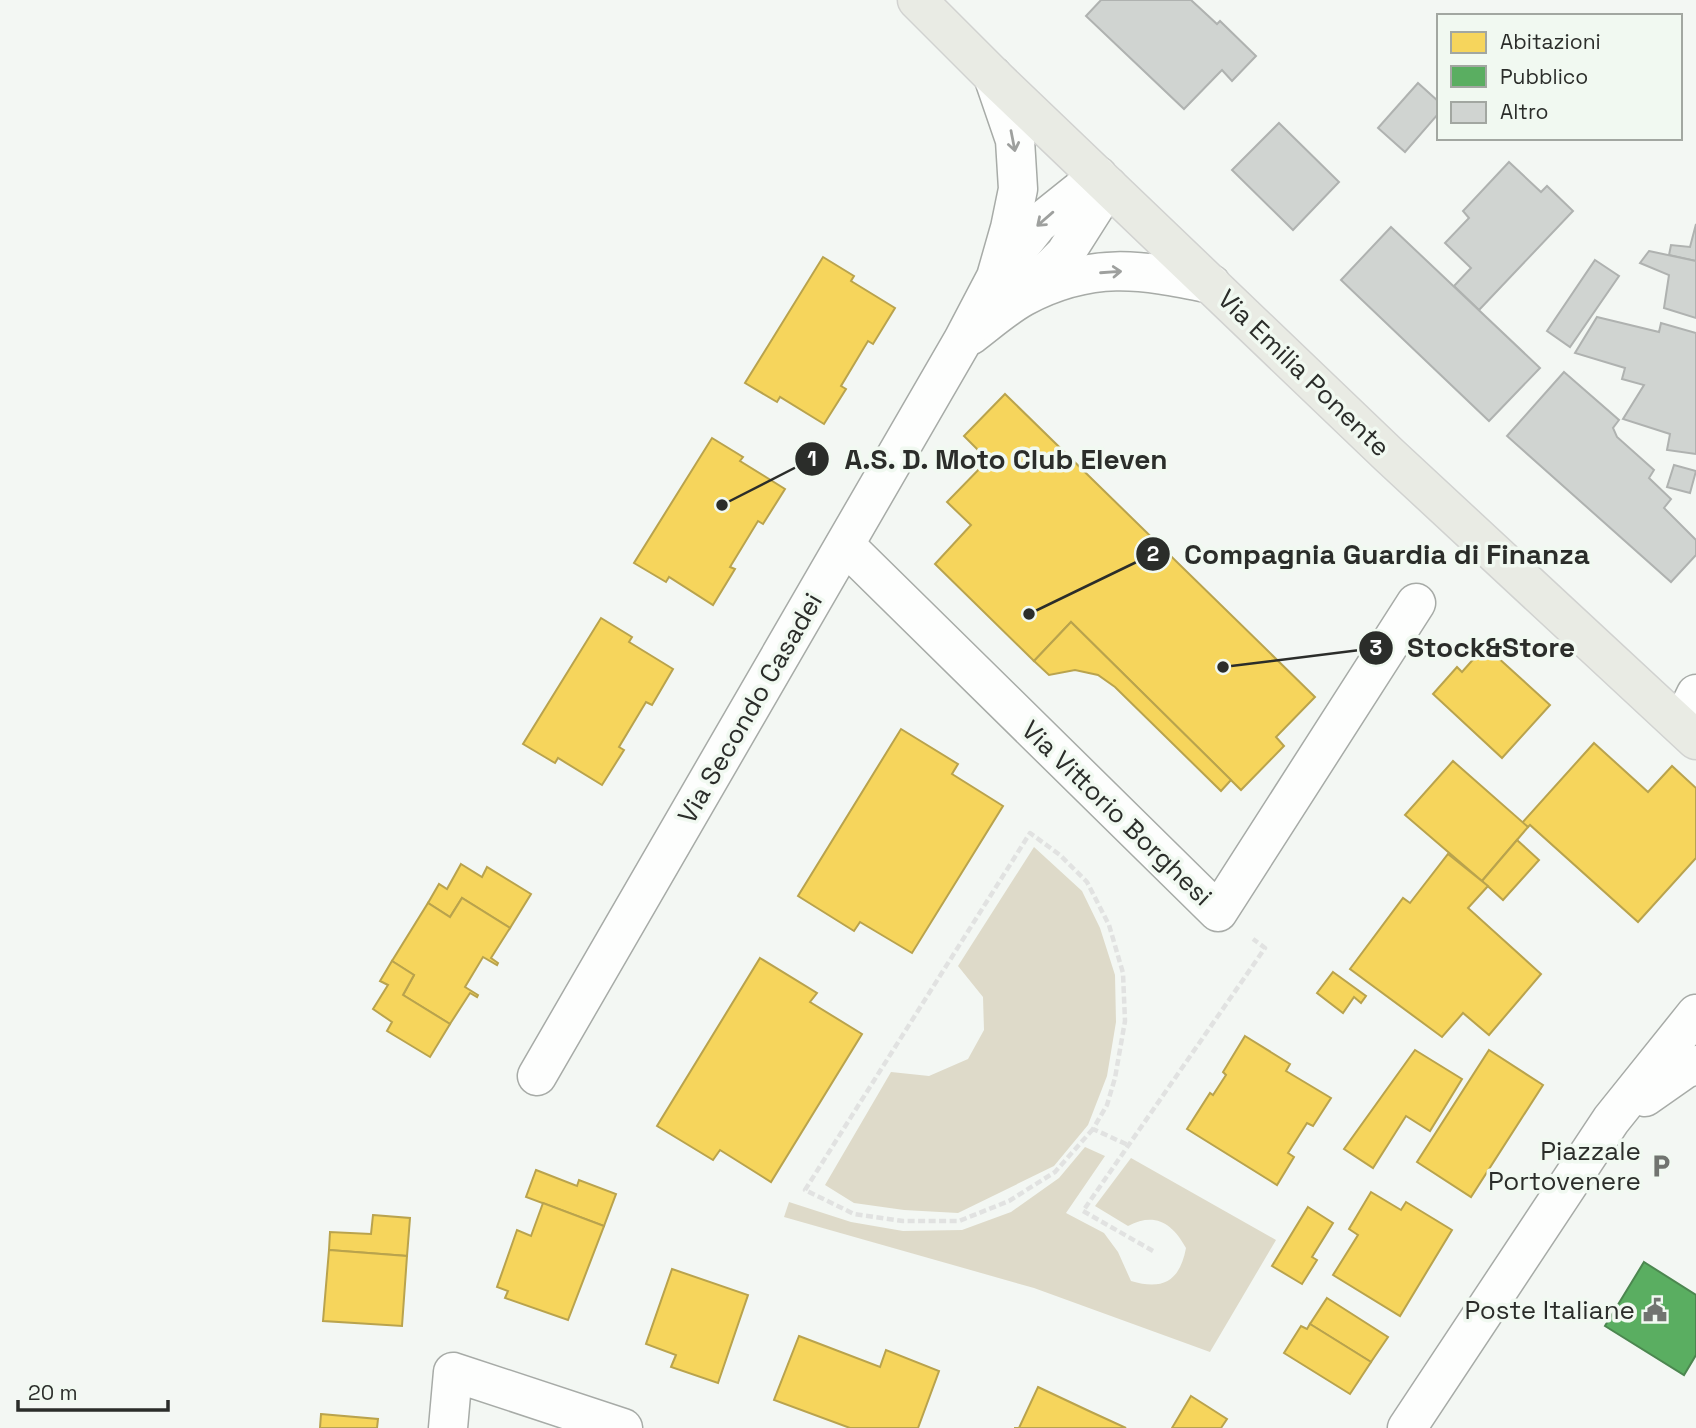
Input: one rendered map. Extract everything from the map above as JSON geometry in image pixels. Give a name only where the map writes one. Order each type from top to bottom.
[{"type":"main road","name":"Via Emilia Ponente","points":[[917,0],[1389,455],[1691,719]]},
{"type":"street","points":[[993,76],[1015,140],[1018,188],[1010,228],[1009,287]]},
{"type":"street","name":"Via Secondo Casadei","points":[[537,1076],[963,340],[1009,287],[1065,254],[1103,181]]},
{"type":"street","name":"Via Secondo Casadei","points":[[1009,287],[1112,270],[1157,273],[1211,284]]},
{"type":"street","name":"Via Vittorio Borghesi","points":[[845,545],[1218,912],[1416,603]]},
{"type":"street","points":[[1408,1428],[1611,1120],[1696,1014]]},
{"type":"street","points":[[1611,1120],[1685,1069],[1696,1065]]},
{"type":"street","points":[[448,1428],[453,1372],[623,1428]]},
{"type":"path","points":[[1030,833],[1060,855],[1087,882],[1109,925],[1123,973],[1125,1021],[1115,1078],[1107,1105],[1093,1129],[1055,1172],[1009,1201],[959,1221],[903,1221],[854,1214],[805,1190],[1030,833]]},
{"type":"path","points":[[1153,1251],[1083,1211],[1265,948],[1218,912]]},
{"type":"path","points":[[1093,1129],[1128,1145]]},
{"type":"shaded area","points":[[1034,847],[1082,891],[1100,928],[1115,975],[1116,1022],[1107,1076],[1088,1125],[1054,1166],[958,1213],[904,1210],[854,1203],[825,1185],[891,1072],[929,1076],[968,1059],[984,1030],[983,997],[958,966]]},
{"type":"shaded area","points":[[1085,1147],[1105,1156],[1066,1213],[1104,1233],[1118,1252],[1131,1281],[1153,1285],[1169,1280],[1180,1268],[1186,1248],[1175,1232],[1162,1222],[1146,1220],[1128,1226],[1095,1206],[1131,1158],[1276,1240],[1210,1352],[1034,1288],[784,1217],[789,1202],[851,1222],[903,1231],[962,1230],[1011,1212],[1059,1178]]},
{"type":"building: Abitazioni","points":[[823,257],[854,276],[851,281],[895,308],[873,344],[868,341],[841,386],[846,389],[824,424],[780,397],[777,402],[745,383]]},
{"type":"building: Abitazioni","points":[[1005,394],[1315,697],[1276,737],[1284,746],[1241,790],[1071,622],[1034,661],[935,564],[971,525],[947,502],[988,460],[964,436]]},
{"type":"building: Abitazioni","points":[[712,438],[743,457],[740,461],[785,489],[763,524],[758,521],[730,567],[735,569],[713,605],[669,577],[666,582],[634,563]]},
{"type":"building: Abitazioni","points":[[601,618],[632,637],[629,642],[673,669],[652,705],[646,702],[619,747],[624,750],[602,785],[558,758],[555,763],[523,744]]},
{"type":"building: Abitazioni","points":[[1071,622],[1231,780],[1221,791],[1115,687],[1098,675],[1075,670],[1049,675],[1034,661]]},
{"type":"building: Abitazioni","points":[[1485,646],[1550,705],[1502,758],[1433,694],[1457,667],[1462,672]]},
{"type":"building: Abitazioni","points":[[901,729],[958,764],[952,774],[1003,806],[912,953],[860,922],[854,931],[798,896]]},
{"type":"building: Abitazioni","points":[[1594,743],[1648,792],[1672,766],[1696,788],[1696,858],[1638,922],[1530,825],[1528,827],[1522,823]]},
{"type":"building: Abitazioni","points":[[1453,761],[1528,827],[1482,881],[1405,815]]},
{"type":"building: Abitazioni","points":[[1517,840],[1539,860],[1503,900],[1482,881]]},
{"type":"building: Abitazioni","points":[[1448,854],[1488,886],[1468,908],[1541,974],[1489,1035],[1463,1013],[1442,1037],[1350,969],[1403,898],[1410,903]]},
{"type":"building: Abitazioni","points":[[461,864],[482,877],[487,867],[531,894],[510,928],[462,898],[450,917],[428,903],[439,884],[447,889]]},
{"type":"building: Abitazioni","points":[[462,898],[510,928],[491,958],[497,965],[483,957],[465,987],[478,995],[477,997],[470,993],[450,1024],[403,995],[414,975],[392,961],[428,903],[450,917]]},
{"type":"building: Abitazioni","points":[[760,958],[817,993],[810,1002],[862,1034],[771,1182],[720,1150],[713,1160],[657,1126]]},
{"type":"building: Abitazioni","points":[[392,961],[414,975],[403,995],[450,1024],[430,1057],[387,1031],[392,1022],[373,1009],[388,985],[380,981]]},
{"type":"building: Abitazioni","points":[[1333,972],[1366,996],[1361,1003],[1354,997],[1343,1013],[1317,993]]},
{"type":"building: Abitazioni","points":[[1245,1036],[1290,1064],[1286,1071],[1331,1098],[1313,1126],[1307,1123],[1288,1153],[1294,1157],[1277,1185],[1187,1129],[1210,1093],[1213,1095],[1226,1075],[1223,1072]]},
{"type":"building: Abitazioni","points":[[1415,1050],[1462,1079],[1430,1131],[1406,1116],[1373,1168],[1344,1149]]},
{"type":"building: Abitazioni","points":[[1489,1050],[1543,1085],[1471,1197],[1417,1162]]},
{"type":"building: Abitazioni","points":[[536,1170],[577,1186],[579,1180],[616,1194],[604,1226],[526,1197]]},
{"type":"building: Abitazioni","points":[[1371,1192],[1401,1210],[1406,1202],[1452,1230],[1400,1316],[1333,1275],[1358,1235],[1349,1229]]},
{"type":"building: Abitazioni","points":[[543,1203],[604,1226],[568,1320],[505,1298],[508,1291],[497,1287],[517,1230],[531,1236]]},
{"type":"building: Abitazioni","points":[[1308,1207],[1333,1223],[1312,1257],[1317,1260],[1302,1284],[1272,1266]]},
{"type":"building: Abitazioni","points":[[373,1215],[410,1218],[407,1256],[329,1250],[330,1232],[371,1234]]},
{"type":"building: Abitazioni","points":[[329,1250],[407,1256],[402,1326],[323,1321]]},
{"type":"building: Abitazioni","points":[[672,1269],[748,1295],[718,1383],[671,1367],[676,1355],[646,1344]]},
{"type":"building: Abitazioni","points":[[1327,1298],[1388,1337],[1371,1362],[1310,1324]]},
{"type":"building: Abitazioni","points":[[1310,1324],[1371,1362],[1350,1394],[1284,1353],[1301,1326],[1307,1329]]},
{"type":"building: Abitazioni","points":[[799,1336],[880,1367],[886,1350],[939,1371],[918,1428],[850,1428],[774,1400]]},
{"type":"building: Abitazioni","points":[[1038,1387],[1126,1428],[1019,1428]]},
{"type":"building: Abitazioni","points":[[1191,1396],[1227,1419],[1221,1428],[1172,1428]]},
{"type":"building: Abitazioni","points":[[321,1414],[378,1419],[377,1428],[320,1428]]},
{"type":"building: Pubblico","name":"Poste Italiane","points":[[1644,1262],[1696,1295],[1696,1355],[1684,1375],[1605,1326]]},
{"type":"building: Altro","points":[[1101,0],[1191,0],[1217,24],[1220,21],[1256,56],[1232,81],[1222,70],[1184,109],[1086,16]]},
{"type":"building: Altro","points":[[1418,83],[1437,100],[1437,115],[1405,152],[1378,128]]},
{"type":"building: Altro","points":[[1279,123],[1339,182],[1293,230],[1232,170]]},
{"type":"building: Altro","points":[[1509,162],[1541,192],[1547,186],[1573,211],[1479,310],[1454,286],[1471,268],[1445,243],[1469,218],[1463,211]]},
{"type":"building: Altro","points":[[1696,224],[1696,261],[1669,255],[1671,245],[1690,247]]},
{"type":"building: Altro","points":[[1391,227],[1540,368],[1489,421],[1341,280]]},
{"type":"building: Altro","points":[[1649,251],[1696,261],[1696,318],[1664,308],[1669,275],[1640,263]]},
{"type":"building: Altro","points":[[1595,260],[1619,276],[1570,347],[1547,331]]},
{"type":"building: Altro","points":[[1597,317],[1659,332],[1661,323],[1696,333],[1696,454],[1667,450],[1670,434],[1623,419],[1644,385],[1622,379],[1625,368],[1575,353]]},
{"type":"building: Altro","points":[[1564,372],[1619,420],[1613,428],[1617,437],[1654,470],[1649,478],[1671,499],[1664,508],[1696,540],[1696,555],[1671,582],[1507,436]]},
{"type":"building: Altro","points":[[1674,465],[1696,471],[1690,493],[1667,487]]},
{"type":"place","name":"A.S. D. Moto Club Eleven","points":[[722,505]]},
{"type":"place","name":"Compagnia Guardia di Finanza","points":[[1029,614]]},
{"type":"place","name":"Stock&Store","points":[[1223,667]]},
{"type":"place","name":"Piazzale Portovenere","points":[[1661,1166]]},
{"type":"place","name":"Poste Italiane","points":[[1655,1310]]}]
